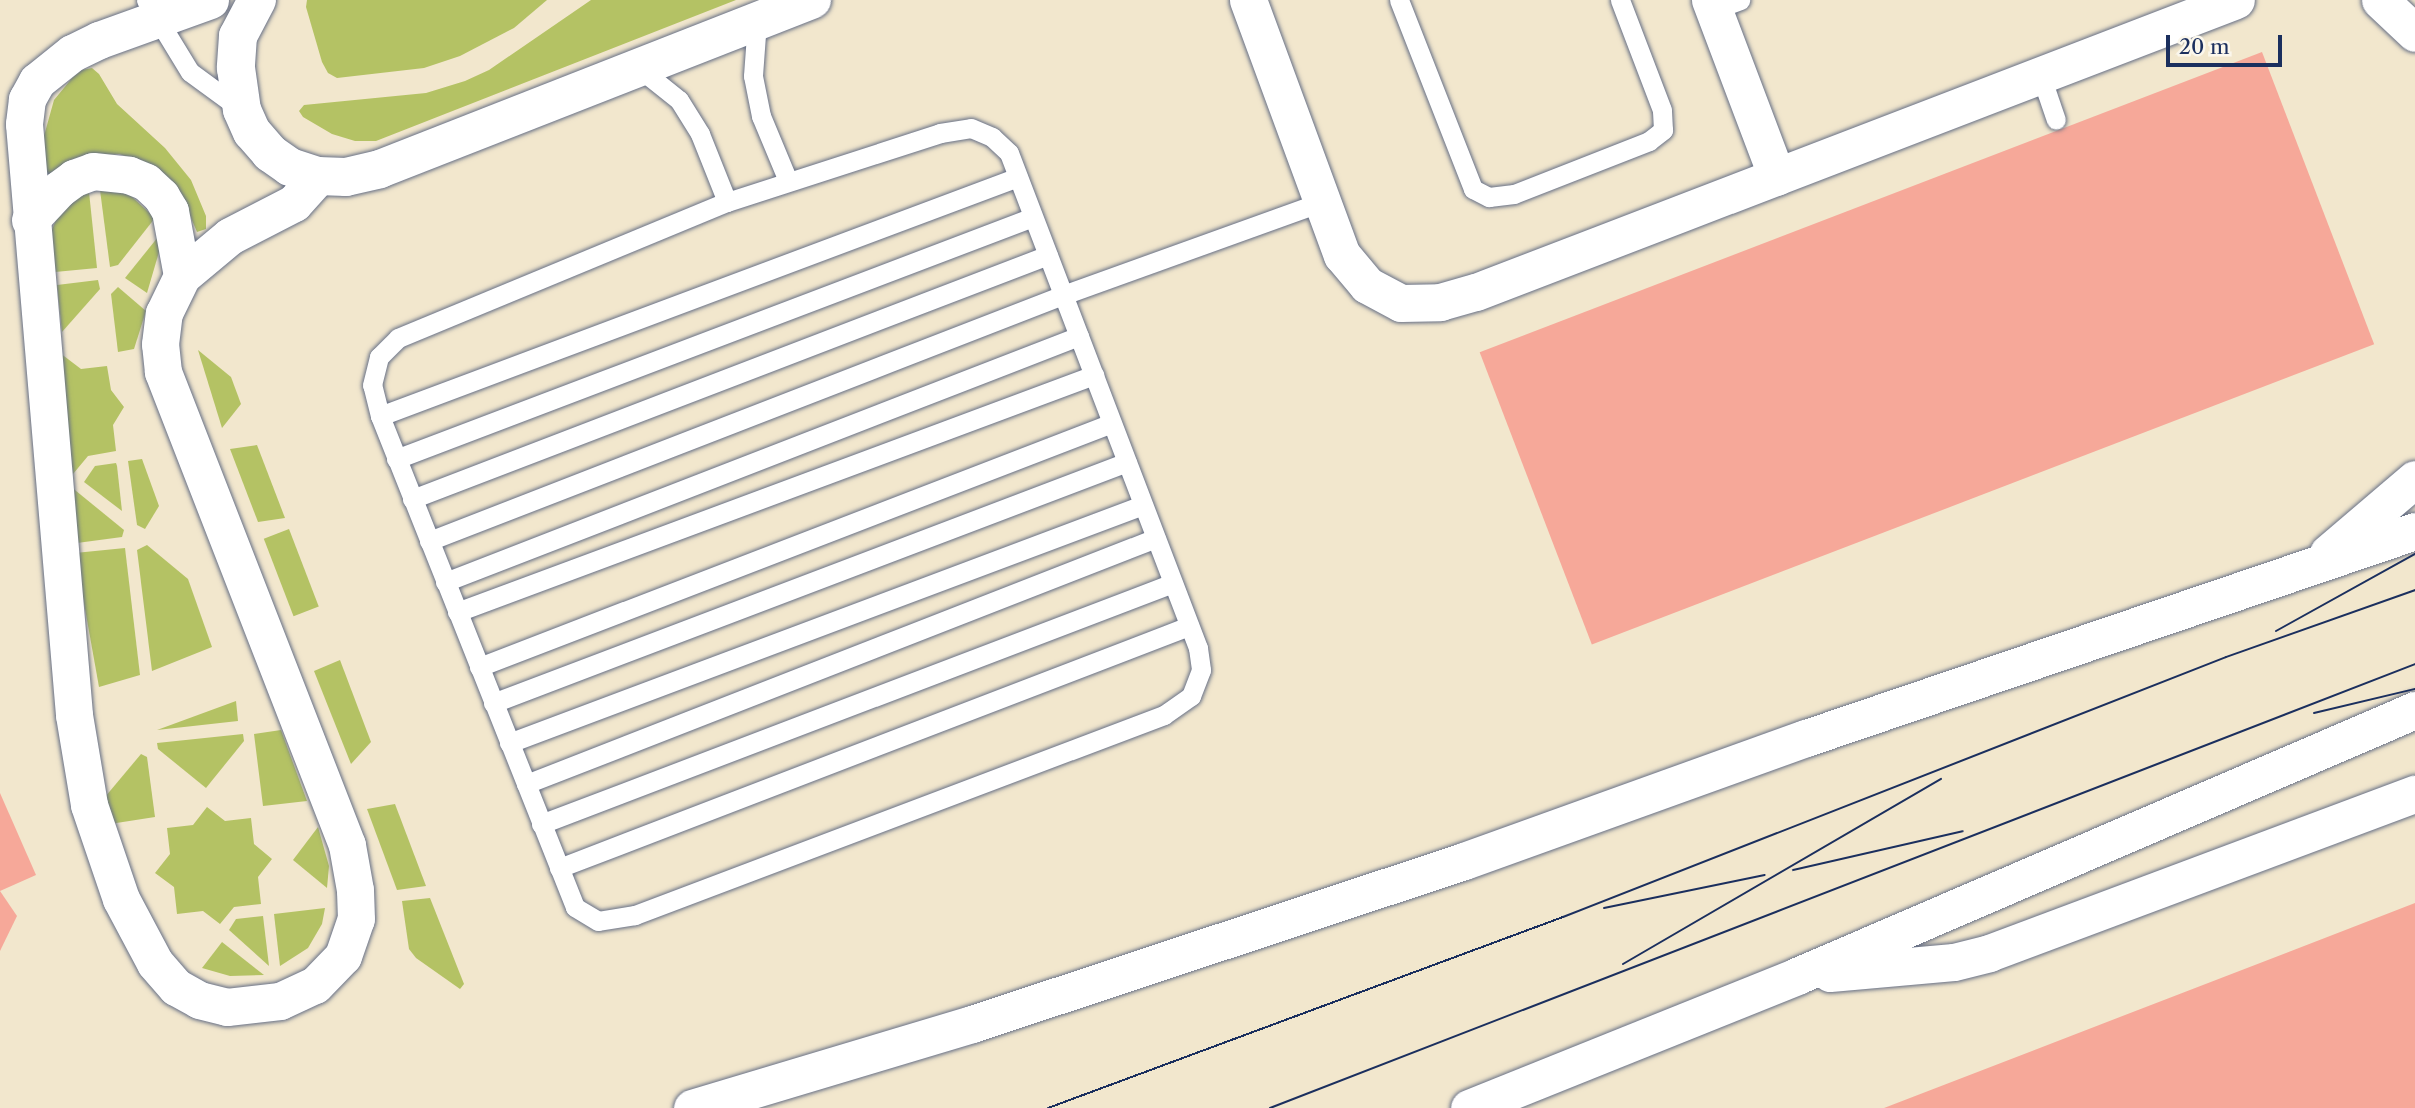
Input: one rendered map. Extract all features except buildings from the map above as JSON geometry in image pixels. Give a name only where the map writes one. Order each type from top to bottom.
[{"type":"street","points":[[210,0],[152,10],[81,49],[37,82],[27,99],[24,124],[30,220],[82,767],[96,830],[117,888],[142,941],[176,987],[199,1000],[218,1005],[255,1006],[280,1000],[315,985],[343,956],[356,919],[355,890],[347,845],[163,372],[160,344],[164,313],[182,276],[230,236],[294,202],[318,176]]},
{"type":"street","points":[[257,0],[238,36],[236,68],[242,110],[252,132],[270,153],[290,167],[318,176],[346,177],[380,169],[812,0]]},
{"type":"street","points":[[1248,0],[1342,255],[1367,285],[1401,303],[1440,302],[1476,292],[2236,0]]},
{"type":"street","points":[[2380,0],[2415,33]]},
{"type":"street","points":[[2413,0],[2415,11]]},
{"type":"street","points":[[1721,3],[1777,177]]},
{"type":"street","points":[[30,220],[59,189],[74,178],[93,171],[129,175],[146,182],[161,196],[170,211],[182,276]]},
{"type":"street","points":[[2312,567],[2415,479]]},
{"type":"street","points":[[692,1108],[972,1024],[1451,865],[1806,738],[2415,531]]},
{"type":"street","points":[[1469,1108],[1797,976],[2415,710]]},
{"type":"street","points":[[1797,976],[1954,962],[1989,953],[2415,794]]},
{"type":"lane","points":[[1399,0],[1474,189],[1489,197],[1527,189],[1649,141],[1663,130],[1662,110],[1620,0]]},
{"type":"lane","points":[[152,10],[190,72],[242,110]]},
{"type":"lane","points":[[757,21],[753,76],[761,116],[788,181]]},
{"type":"lane","points":[[639,68],[679,100],[700,134],[727,202]]},
{"type":"lane","points":[[2041,75],[2056,120]]},
{"type":"lane","points":[[971,128],[992,137],[1009,153],[1018,177],[1189,626],[1201,670],[1191,696],[1164,715],[635,915],[598,921],[575,907],[396,458],[372,385],[379,357],[398,338],[727,202],[940,133],[971,128]]},
{"type":"lane","points":[[380,416],[1018,177]]},
{"type":"lane","points":[[429,541],[1063,295],[1321,202]]},
{"type":"lane","points":[[396,458],[1033,216]]},
{"type":"lane","points":[[412,499],[1048,256]]},
{"type":"lane","points":[[445,582],[1079,336]]},
{"type":"lane","points":[[457,612],[1094,375]]},
{"type":"lane","points":[[479,667],[1112,423]]},
{"type":"lane","points":[[493,703],[1127,461]]},
{"type":"lane","points":[[509,743],[1143,505]]},
{"type":"lane","points":[[526,784],[1156,538]]},
{"type":"lane","points":[[541,824],[1173,583]]},
{"type":"lane","points":[[559,868],[1189,626]]},
{"type":"green space","points":[[307,0],[547,0],[514,28],[460,56],[424,68],[337,78],[328,73],[322,62],[306,7]]},
{"type":"green space","points":[[591,0],[736,0],[376,141],[355,141],[332,134],[303,117],[299,111],[304,105],[426,93],[465,81],[489,70]]},
{"type":"green space","points":[[92,68],[99,74],[117,104],[165,148],[191,180],[206,216],[206,229],[197,232],[183,199],[138,160],[119,154],[98,156],[45,176],[42,143],[54,100],[73,77],[82,70]]},
{"type":"green space","points":[[100,190],[119,190],[130,195],[155,218],[118,265],[110,267]]},
{"type":"green space","points":[[89,192],[97,268],[55,272],[51,232],[56,220],[64,207]]},
{"type":"green space","points":[[158,237],[159,252],[147,293],[125,278]]},
{"type":"green space","points":[[98,280],[100,289],[62,332],[57,285]]},
{"type":"green space","points":[[118,287],[146,311],[134,349],[118,352],[111,294]]},
{"type":"green space","points":[[198,350],[231,377],[241,404],[222,428]]},
{"type":"green space","points":[[60,353],[81,369],[107,366],[111,390],[124,407],[113,425],[116,451],[88,456],[73,474]]},
{"type":"green space","points":[[257,445],[285,518],[258,522],[230,449]]},
{"type":"green space","points":[[142,459],[159,506],[145,529],[137,525],[128,461]]},
{"type":"green space","points":[[116,463],[122,511],[84,482],[95,466]]},
{"type":"green space","points":[[70,486],[124,530],[122,537],[77,543]]},
{"type":"green space","points":[[289,529],[319,606],[294,616],[264,539]]},
{"type":"green space","points":[[147,545],[188,579],[212,647],[152,671],[137,550]]},
{"type":"green space","points":[[125,548],[140,675],[99,687],[75,553]]},
{"type":"green space","points":[[340,660],[371,742],[351,764],[314,671]]},
{"type":"green space","points":[[236,701],[238,721],[157,730]]},
{"type":"green space","points":[[281,730],[307,801],[263,806],[254,734]]},
{"type":"green space","points":[[243,734],[244,741],[206,788],[158,749],[157,743]]},
{"type":"green space","points":[[141,754],[147,757],[155,817],[110,824],[105,797]]},
{"type":"green space","points":[[395,804],[426,886],[397,890],[367,809]]},
{"type":"green space","points":[[207,807],[225,821],[251,818],[254,844],[272,859],[258,877],[261,904],[234,907],[220,924],[203,911],[177,914],[174,887],[155,873],[170,854],[167,828],[193,825]]},
{"type":"green space","points":[[318,827],[329,866],[327,888],[293,860]]},
{"type":"green space","points":[[430,898],[464,984],[460,989],[416,958],[409,949],[402,901]]},
{"type":"green space","points":[[325,908],[322,924],[308,948],[280,966],[274,914]]},
{"type":"green space","points":[[263,916],[269,966],[229,930],[236,919]]},
{"type":"green space","points":[[222,942],[264,975],[230,976],[202,968]]},
{"type":"tram line","points":[[2276,631],[2415,554]]},
{"type":"tram line","points":[[1048,1108],[1563,917],[2226,657],[2415,590]]},
{"type":"tram line","points":[[1270,1108],[2415,664]]},
{"type":"tram line","points":[[2314,713],[2415,689]]},
{"type":"tram line","points":[[1623,964],[1941,779]]},
{"type":"tram line","points":[[1793,870],[1963,831]]},
{"type":"tram line","points":[[1604,908],[1765,875]]}]
